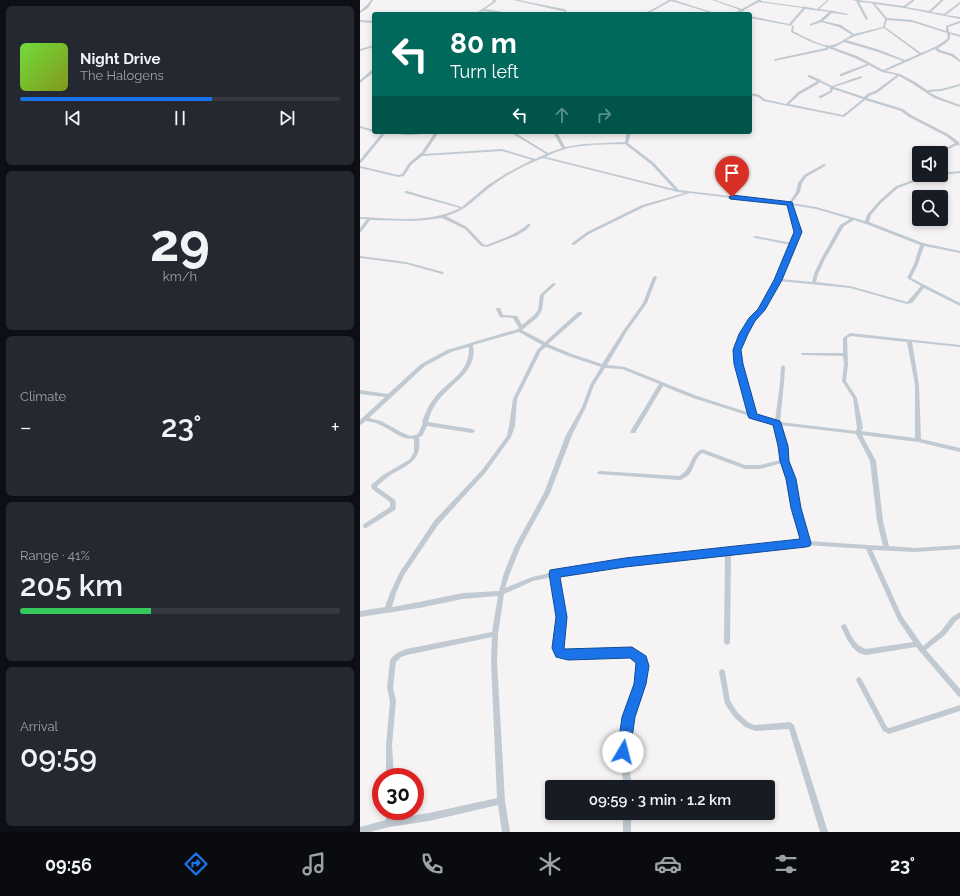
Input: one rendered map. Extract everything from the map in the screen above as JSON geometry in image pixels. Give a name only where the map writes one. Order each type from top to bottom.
[{"type":"street","points":[[360,12],[367,7],[372,0]]},
{"type":"street","points":[[480,12],[495,0]]},
{"type":"street","points":[[514,0],[563,10],[565,12]]},
{"type":"street","points":[[648,12],[671,0],[710,12]]},
{"type":"street","points":[[713,0],[743,10]]},
{"type":"street","points":[[740,12],[759,0],[847,14]]},
{"type":"street","points":[[818,9],[828,0]]},
{"type":"street","points":[[853,0],[904,7],[960,18]]},
{"type":"street","points":[[904,7],[914,0]]},
{"type":"street","points":[[929,12],[943,0]]},
{"type":"street","points":[[857,1],[867,19]]},
{"type":"street","points":[[873,3],[886,19],[912,21],[960,36]]},
{"type":"street","points":[[944,15],[960,3]]},
{"type":"street","points":[[790,25],[805,7]]},
{"type":"street","points":[[483,10],[498,12]]},
{"type":"street","points":[[811,25],[822,21],[832,11]]},
{"type":"street","points":[[752,17],[790,25]]},
{"type":"street","points":[[884,27],[886,19]]},
{"type":"street","points":[[360,21],[372,22]]},
{"type":"street","points":[[822,21],[840,26],[854,35]]},
{"type":"street","points":[[883,70],[905,62],[937,47],[949,38],[947,27],[960,22]]},
{"type":"street","points":[[790,25],[793,26],[791,30],[796,34],[883,70],[899,75],[936,97],[960,106]]},
{"type":"street","points":[[775,60],[818,52],[827,49],[827,47],[834,46],[845,41],[854,35],[884,27]]},
{"type":"street","points":[[884,27],[921,54]]},
{"type":"street","points":[[845,41],[876,50],[905,62]]},
{"type":"street","points":[[360,50],[372,47]]},
{"type":"street","points":[[937,47],[936,48],[939,51],[952,55],[960,61]]},
{"type":"street","points":[[842,75],[869,64]]},
{"type":"street","points":[[360,82],[372,72]]},
{"type":"street","points":[[752,94],[759,96],[763,100],[811,111],[844,116],[864,98],[899,75]]},
{"type":"street","points":[[809,76],[832,87],[902,110],[910,116],[947,135],[959,144]]},
{"type":"street","points":[[832,87],[861,77]]},
{"type":"street","points":[[786,105],[799,93],[817,83],[819,80]]},
{"type":"street","points":[[927,91],[941,90],[960,85]]},
{"type":"street","points":[[820,97],[832,91],[832,87]]},
{"type":"street","points":[[360,127],[372,130]]},
{"type":"street","points":[[360,162],[383,134],[410,134]]},
{"type":"street","points":[[360,167],[398,176],[403,175],[410,164],[435,134]]},
{"type":"street","points":[[515,134],[548,154]]},
{"type":"street","points":[[556,134],[564,149]]},
{"type":"street","points":[[626,142],[628,134]]},
{"type":"street","points":[[360,218],[405,220],[444,217],[463,208],[490,186],[534,160],[548,154],[564,149],[626,142],[653,164],[678,191]]},
{"type":"street","points":[[948,148],[959,144]]},
{"type":"street","points":[[420,154],[502,150],[534,160]]},
{"type":"street","points":[[543,157],[678,191],[816,208],[867,223],[922,244],[960,252]]},
{"type":"street","points":[[753,416],[739,364],[737,350],[743,334],[761,310],[778,280],[798,232],[790,204],[798,192],[800,183],[805,176],[824,165]]},
{"type":"street","points":[[948,173],[960,172]]},
{"type":"street","points":[[867,223],[869,215],[880,202],[897,187],[912,182]]},
{"type":"street","points":[[406,192],[463,208]]},
{"type":"street","points":[[572,244],[588,233],[642,206],[693,192]]},
{"type":"street","points":[[444,217],[466,228],[482,246],[487,246],[517,235],[529,224]]},
{"type":"street","points":[[360,231],[369,219]]},
{"type":"street","points":[[814,284],[816,274],[823,259],[842,225],[853,219]]},
{"type":"street","points":[[755,237],[793,244]]},
{"type":"street","points":[[922,244],[916,264],[909,278],[960,305]]},
{"type":"street","points":[[360,257],[406,263],[442,273]]},
{"type":"street","points":[[506,832],[501,801],[494,670],[495,634],[507,573],[518,546],[547,493],[569,435],[584,407],[592,384],[645,303],[655,277]]},
{"type":"street","points":[[778,280],[850,287],[907,303],[910,302],[923,286]]},
{"type":"street","points":[[360,424],[423,366],[449,351],[521,329],[536,316],[540,310],[542,295],[554,284]]},
{"type":"street","points":[[498,309],[502,316],[515,317],[521,329],[546,345],[603,366],[623,368],[695,398],[753,416],[777,423],[918,440],[960,450]]},
{"type":"street","points":[[388,609],[393,593],[402,574],[436,523],[484,471],[510,436],[515,399],[536,354],[580,313]]},
{"type":"street","points":[[886,547],[880,521],[873,462],[858,433],[860,428],[855,398],[844,381],[845,338],[848,334],[960,346]]},
{"type":"street","points":[[908,340],[917,385],[918,440]]},
{"type":"street","points":[[366,526],[393,508],[393,501],[374,488],[374,485],[391,472],[411,462],[415,457],[418,449],[417,438],[425,424],[426,417],[439,396],[458,380],[464,371],[472,353],[471,345]]},
{"type":"street","points":[[803,354],[845,355]]},
{"type":"street","points":[[783,367],[777,423],[783,446],[784,461],[791,479],[796,508],[806,543]]},
{"type":"street","points":[[633,432],[662,384]]},
{"type":"street","points":[[360,392],[390,396]]},
{"type":"street","points":[[366,419],[378,422],[402,435],[417,438]]},
{"type":"street","points":[[425,424],[472,431]]},
{"type":"street","points":[[600,473],[680,478],[686,476],[691,471],[698,453],[702,451],[745,467],[760,467],[784,461]]},
{"type":"street","points":[[360,614],[419,605],[463,596],[502,593],[532,579],[625,562],[806,543],[915,550],[960,548]]},
{"type":"street","points":[[868,548],[900,618],[922,650],[960,694]]},
{"type":"street","points":[[728,551],[728,642]]},
{"type":"street","points":[[554,574],[562,617],[558,648],[560,653],[568,655],[632,653],[642,660],[643,666],[640,684],[628,717],[623,752],[627,780]]},
{"type":"street","points":[[922,650],[943,633],[954,619],[960,615]]},
{"type":"street","points":[[844,627],[854,647],[859,651],[866,652],[918,644]]},
{"type":"street","points":[[390,768],[389,745],[393,702],[390,688],[393,661],[399,655],[406,652],[495,634]]},
{"type":"street","points":[[722,672],[727,702],[736,715],[747,725],[756,728],[790,725],[792,727],[824,832]]},
{"type":"street","points":[[859,680],[885,729],[889,732],[960,708]]},
{"type":"street","points":[[360,831],[389,823],[429,817],[501,801]]},
{"type":"street","points":[[627,820],[627,832]]},
{"type":"route","points":[[623,752],[628,717],[640,684],[643,666],[642,660],[637,655],[632,653],[568,655],[560,653],[558,648],[562,617],[554,574],[625,562],[806,543],[796,508],[791,479],[784,461],[783,446],[777,423],[753,416],[745,390],[737,350],[743,334],[761,310],[778,280],[798,232],[792,206],[790,204],[732,197]]}]
